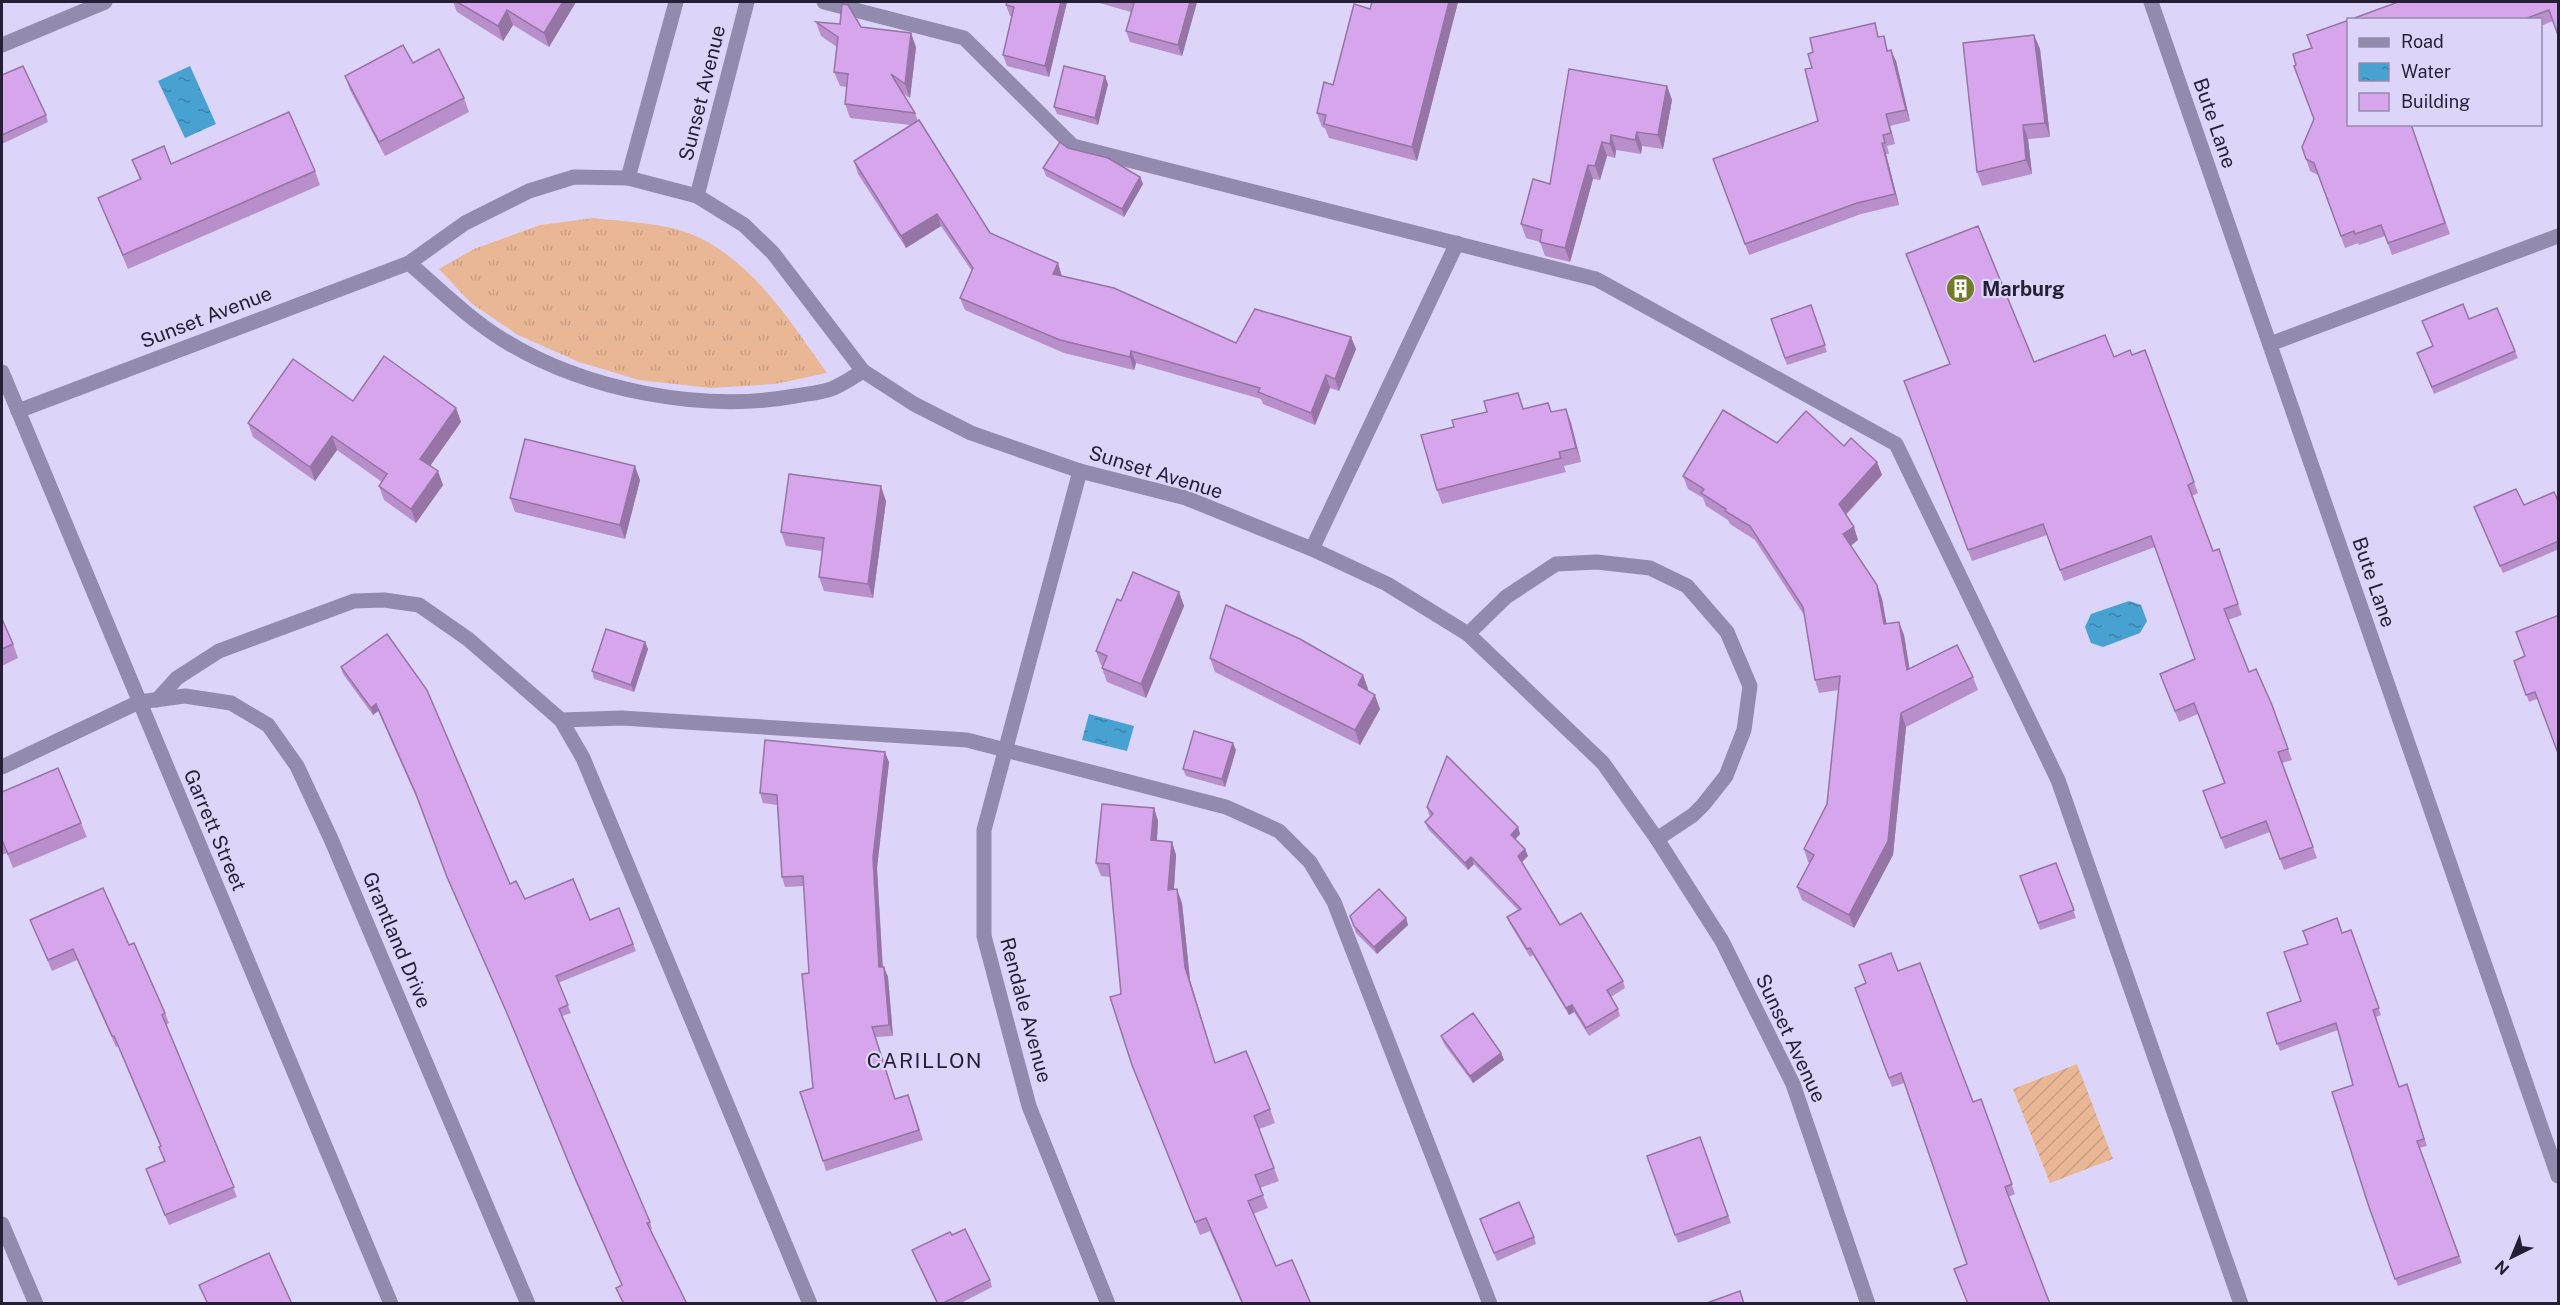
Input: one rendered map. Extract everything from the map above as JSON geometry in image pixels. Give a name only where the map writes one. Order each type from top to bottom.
[{"type":"street","points":[[2,45],[105,2]]},
{"type":"street","points":[[628,178],[676,2]]},
{"type":"street","name":"Sunset Avenue","points":[[697,196],[747,2]]},
{"type":"street","points":[[824,2],[964,38],[1073,146],[1596,279],[1896,444],[2058,780],[2241,1304]]},
{"type":"street","name":"Bute Lane","points":[[2151,2],[2559,1176]]},
{"type":"street","name":"Sunset Avenue","points":[[18,411],[410,263],[465,223],[529,191],[574,177],[628,178],[697,196],[744,225],[773,254],[863,371],[914,404],[971,433],[1080,471],[1185,498],[1311,549],[1387,584],[1468,634],[1603,763],[1657,839],[1722,941],[1793,1084],[1868,1304]]},
{"type":"street","points":[[2270,344],[2559,236]]},
{"type":"street","points":[[1311,549],[1457,243]]},
{"type":"street","points":[[410,263],[473,320],[515,346],[584,377],[668,398],[710,402],[768,401],[831,389],[863,371]]},
{"type":"street","name":"Garrett Street","points":[[2,372],[391,1304]]},
{"type":"street","name":"Rendale Avenue","points":[[1080,471],[984,831],[984,936],[1029,1106],[1108,1304]]},
{"type":"street","points":[[1468,634],[1506,597],[1556,564],[1597,562],[1650,568],[1687,586],[1727,632],[1750,686],[1744,730],[1726,776],[1703,806],[1657,839]]},
{"type":"street","points":[[157,700],[177,678],[219,651],[354,602],[384,600],[418,605],[459,632],[561,720],[583,758],[810,1304]]},
{"type":"street","name":"Grantland Drive","points":[[2,766],[139,702],[185,696],[231,703],[268,724],[297,766],[434,1080],[528,1304]]},
{"type":"street","points":[[561,720],[622,718],[967,740],[1226,807],[1279,831],[1310,862],[1334,902],[1490,1304]]},
{"type":"street","points":[[2,1224],[36,1304]]},
{"type":"green space","points":[[594,218],[649,224],[677,230],[702,239],[722,251],[740,265],[772,298],[827,373],[775,384],[711,388],[639,380],[579,362],[518,335],[471,303],[439,269],[474,249],[540,225]]},
{"type":"green space","points":[[2077,1064],[2113,1159],[2050,1183],[2013,1089]]},
{"type":"water","points":[[190,66],[216,124],[185,138],[158,81]]},
{"type":"water","points":[[2129,601],[2141,605],[2147,621],[2140,633],[2103,647],[2091,643],[2085,627],[2091,614]]},
{"type":"water","points":[[1089,714],[1134,726],[1127,751],[1082,740]]},
{"type":"building","points":[[457,2],[563,2],[544,33],[507,10],[498,26]]},
{"type":"building","points":[[1007,2],[1061,2],[1045,66],[1003,55],[1014,7],[1006,5]]},
{"type":"building","points":[[1130,2],[1190,2],[1178,45],[1126,31],[1134,3]]},
{"type":"building","points":[[1372,2],[1449,2],[1412,147],[1324,124],[1326,115],[1317,113],[1324,82],[1333,85],[1354,4],[1370,9]]},
{"type":"building","points":[[2398,2],[2559,2],[2559,38],[2549,10],[2527,18],[2354,18]]},
{"type":"building","points":[[842,4],[848,5],[861,27],[911,33],[905,84],[891,74],[915,113],[845,104],[848,74],[834,72],[838,37],[816,22],[840,24]]},
{"type":"building","points":[[2347,21],[2347,126],[2412,126],[2445,223],[2388,243],[2381,225],[2341,236],[2314,163],[2306,159],[2302,147],[2314,119],[2294,66],[2296,65],[2293,54],[2312,48],[2307,35]]},
{"type":"building","points":[[1875,23],[1878,37],[1884,36],[1887,51],[1891,50],[1906,110],[1886,114],[1891,133],[1883,135],[1885,143],[1882,143],[1895,194],[1857,203],[1745,244],[1713,159],[1818,121],[1805,69],[1812,68],[1808,54],[1813,52],[1810,38]]},
{"type":"building","points":[[2034,35],[2045,123],[2023,125],[2026,160],[1977,172],[1963,43]]},
{"type":"building","points":[[403,45],[413,63],[439,49],[464,98],[379,142],[345,76]]},
{"type":"building","points":[[23,66],[46,115],[2,135],[2,75]]},
{"type":"building","points":[[1064,66],[1105,76],[1095,118],[1054,107]]},
{"type":"building","points":[[1569,69],[1667,86],[1658,135],[1637,132],[1635,140],[1611,135],[1610,144],[1602,142],[1595,166],[1588,165],[1565,248],[1540,242],[1542,230],[1521,224],[1533,179],[1550,184]]},
{"type":"building","points":[[289,112],[315,171],[123,255],[98,198],[141,179],[132,160],[164,146],[171,164]]},
{"type":"building","points":[[919,120],[990,233],[1058,263],[1053,274],[1114,288],[1236,343],[1255,309],[1351,337],[1335,379],[1326,375],[1311,413],[1258,392],[1260,388],[1131,351],[1130,357],[1060,340],[960,298],[973,268],[937,214],[901,236],[854,161]]},
{"type":"building","points":[[1060,142],[1068,148],[1108,158],[1140,177],[1122,209],[1043,168]]},
{"type":"building","points":[[1978,226],[2034,362],[2105,335],[2114,357],[2130,350],[2132,355],[2145,350],[2194,482],[2188,485],[2213,551],[2219,549],[2238,604],[2224,609],[2249,672],[2256,669],[2272,705],[2288,749],[2278,752],[2313,847],[2280,859],[2266,821],[2221,838],[2203,791],[2225,783],[2194,703],[2175,711],[2160,674],[2195,659],[2151,536],[2060,570],[2043,524],[1968,550],[1904,381],[1950,364],[1906,254]]},
{"type":"building","points":[[2463,304],[2469,319],[2497,308],[2515,351],[2432,387],[2417,353],[2433,346],[2422,321]]},
{"type":"building","points":[[1811,305],[1825,345],[1785,358],[1771,319]]},
{"type":"building","points":[[384,356],[456,408],[420,459],[438,471],[411,509],[379,486],[387,474],[332,436],[310,467],[248,423],[293,359],[353,401]]},
{"type":"building","points":[[1518,393],[1523,409],[1548,403],[1551,412],[1566,409],[1576,448],[1559,452],[1561,458],[1437,490],[1421,435],[1454,427],[1452,420],[1487,412],[1484,401]]},
{"type":"building","points":[[1723,410],[1777,443],[1806,411],[1844,446],[1851,438],[1877,462],[1839,504],[1854,527],[1843,534],[1877,585],[1884,624],[1899,622],[1907,670],[1957,645],[1973,677],[1901,713],[1888,841],[1849,915],[1797,887],[1814,855],[1804,849],[1827,804],[1840,676],[1815,680],[1803,607],[1750,526],[1725,511],[1726,509],[1701,493],[1704,489],[1683,476]]},
{"type":"building","points":[[525,439],[635,466],[620,525],[510,498]]},
{"type":"building","points":[[789,474],[881,486],[868,584],[819,577],[824,538],[781,532]]},
{"type":"building","points":[[2516,489],[2524,505],[2554,492],[2559,503],[2559,541],[2500,566],[2474,507]]},
{"type":"building","points":[[1133,572],[1179,592],[1141,684],[1102,668],[1107,656],[1096,651],[1117,599],[1121,601]]},
{"type":"building","points":[[1226,605],[1300,639],[1363,675],[1358,685],[1375,695],[1355,730],[1210,658]]},
{"type":"building","points":[[2559,615],[2559,756],[2535,692],[2526,695],[2514,661],[2525,656],[2516,632]]},
{"type":"building","points":[[2,619],[13,644],[2,649]]},
{"type":"building","points":[[606,629],[645,642],[631,685],[592,671]]},
{"type":"building","points":[[387,634],[427,690],[510,884],[516,881],[525,899],[573,879],[590,920],[619,908],[633,944],[556,976],[568,1005],[559,1009],[650,1222],[647,1223],[687,1304],[624,1304],[616,1288],[622,1285],[447,877],[416,794],[376,704],[371,708],[341,667]]},
{"type":"building","points":[[1194,731],[1233,743],[1222,779],[1183,769]]},
{"type":"building","points":[[765,740],[885,752],[873,858],[879,967],[884,967],[889,1025],[872,1027],[895,1099],[908,1095],[919,1130],[823,1161],[800,1092],[813,1088],[802,974],[809,973],[803,876],[782,877],[777,795],[760,793]]},
{"type":"building","points":[[1447,756],[1518,827],[1511,835],[1525,849],[1518,856],[1560,925],[1581,913],[1623,981],[1607,990],[1618,1009],[1586,1028],[1572,1005],[1566,1008],[1530,948],[1527,949],[1507,917],[1521,909],[1471,857],[1465,863],[1425,822],[1433,814],[1427,807]]},
{"type":"building","points":[[58,768],[81,823],[8,854],[2,840],[2,792]]},
{"type":"building","points":[[1102,804],[1154,808],[1151,840],[1172,842],[1168,890],[1177,889],[1185,967],[1215,1063],[1246,1051],[1270,1109],[1254,1116],[1274,1168],[1255,1175],[1263,1195],[1248,1201],[1276,1266],[1292,1260],[1311,1304],[1243,1304],[1206,1218],[1195,1222],[1132,1065],[1110,997],[1121,994],[1109,864],[1096,863]]},
{"type":"building","points":[[2056,863],[2074,910],[2038,923],[2020,876]]},
{"type":"building","points":[[103,888],[129,945],[134,943],[165,1013],[162,1015],[234,1187],[165,1215],[146,1169],[165,1161],[159,1147],[161,1146],[114,1036],[112,1036],[73,949],[48,960],[30,920]]},
{"type":"building","points":[[1379,889],[1406,918],[1374,947],[1354,926],[1350,916]]},
{"type":"building","points":[[2337,918],[2342,933],[2351,930],[2379,1008],[2373,1010],[2399,1087],[2407,1084],[2424,1139],[2417,1141],[2459,1256],[2395,1279],[2332,1092],[2353,1085],[2336,1023],[2277,1044],[2267,1013],[2301,1001],[2284,952],[2308,944],[2303,931]]},
{"type":"building","points":[[1891,953],[1898,971],[1920,963],[1973,1102],[1981,1099],[2012,1184],[2005,1187],[2050,1304],[1968,1304],[1954,1269],[1967,1264],[1901,1073],[1889,1078],[1855,988],[1866,983],[1859,965]]},
{"type":"building","points":[[1473,1013],[1501,1053],[1470,1076],[1441,1036]]},
{"type":"building","points":[[1700,1137],[1728,1216],[1675,1235],[1647,1156]]},
{"type":"building","points":[[1519,1202],[1534,1237],[1494,1253],[1480,1219]]},
{"type":"building","points":[[965,1229],[990,1280],[938,1304],[912,1250],[950,1232],[952,1235]]},
{"type":"building","points":[[269,1253],[292,1304],[208,1304],[199,1285]]},
{"type":"building","points":[[1740,1291],[1744,1304],[1704,1304]]},
{"type":"place","name":"Marburg","points":[[1961,289]]},
{"type":"district","name":"CARILLON","points":[[925,1060]]}]
